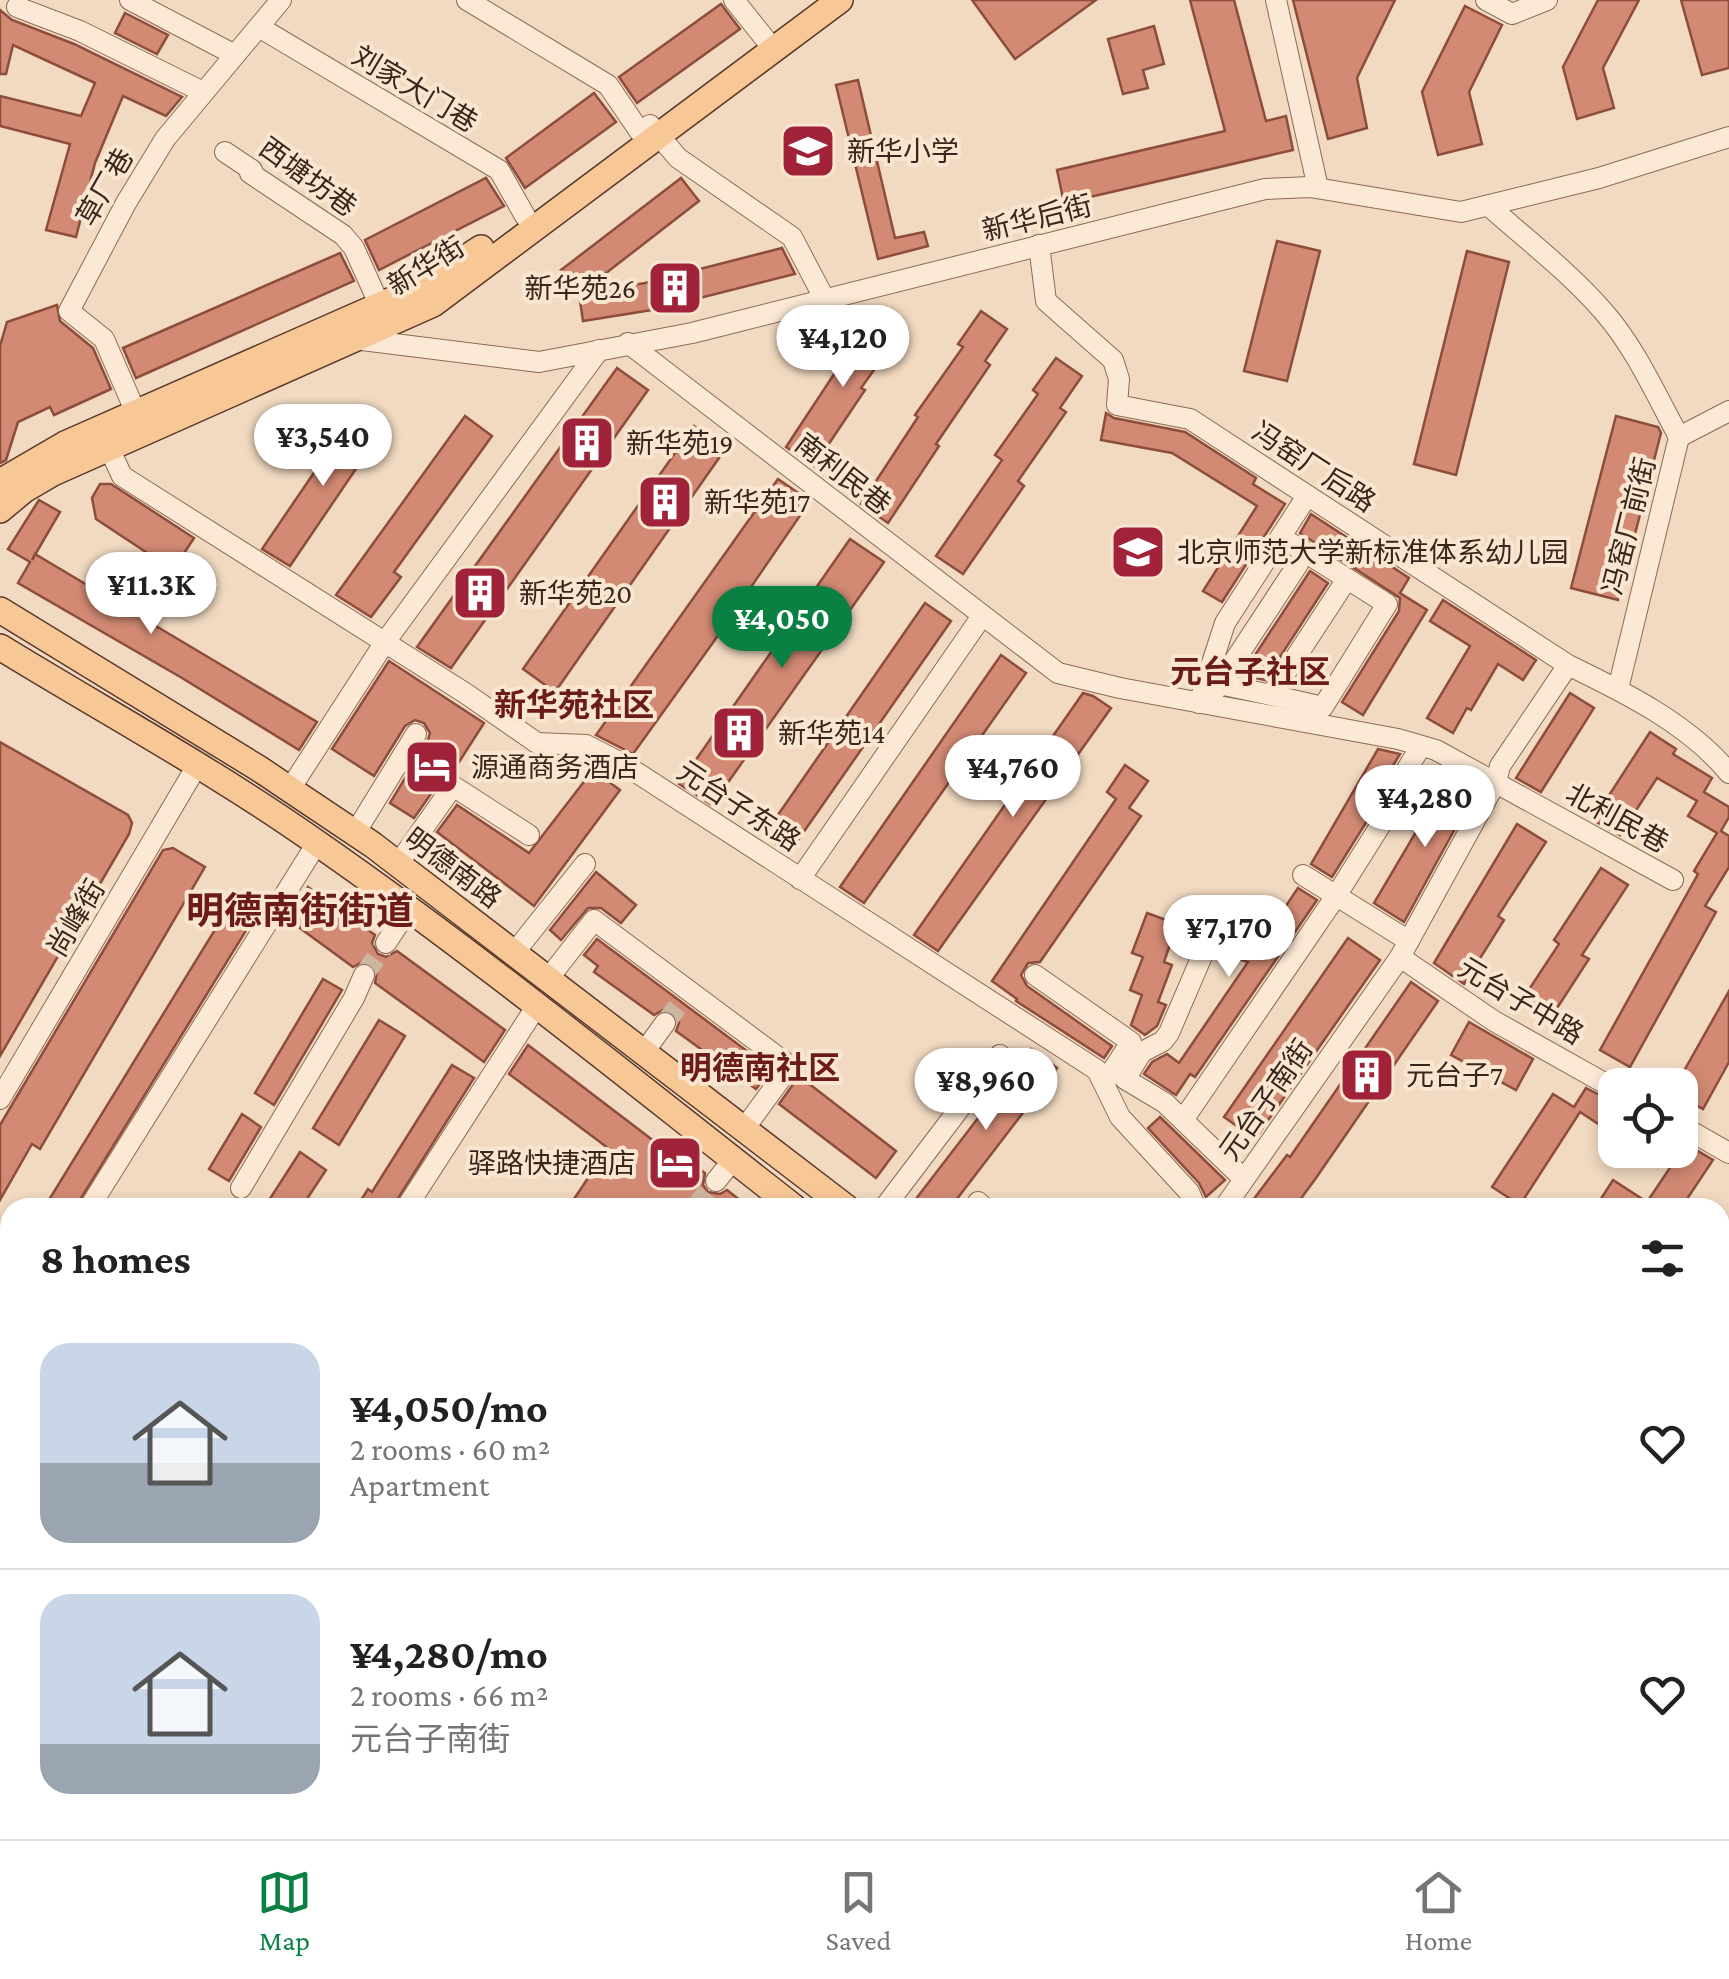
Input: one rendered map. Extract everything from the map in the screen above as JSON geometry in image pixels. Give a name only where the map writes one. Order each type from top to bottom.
[{"type":"main road","name":"新华街","points":[[0,510],[54,472],[433,304],[820,0]]},
{"type":"main road","name":"新华街","points":[[0,482],[51,451],[380,306],[461,263],[840,0]]},
{"type":"main road","name":"明德南路","points":[[0,610],[356,832],[833,1198]]},
{"type":"main road","points":[[0,647],[198,764],[382,889],[733,1160],[775,1198]]},
{"type":"main road","points":[[382,889],[398,864]]},
{"type":"street","points":[[130,0],[234,55]]},
{"type":"street","name":"草厂巷","points":[[136,413],[104,339],[69,311],[155,155],[281,0]]},
{"type":"street","points":[[468,0],[608,85],[678,158],[792,237],[824,298]]},
{"type":"street","points":[[734,0],[766,40]]},
{"type":"street","points":[[1276,0],[1318,188]]},
{"type":"street","points":[[1486,0],[1512,14],[1547,0]]},
{"type":"street","points":[[17,7],[80,30],[203,92]]},
{"type":"street","name":"刘家大门巷","points":[[259,26],[499,170],[525,216]]},
{"type":"street","name":"新华后街","points":[[354,339],[539,362],[692,333],[1265,189],[1318,188],[1461,212],[1599,178],[1729,137]]},
{"type":"street","name":"西塘坊巷","points":[[225,152],[343,236],[354,248],[380,306]]},
{"type":"street","name":"冯窑厂前街","points":[[1489,206],[1560,266],[1606,313],[1678,438],[1618,689]]},
{"type":"street","name":"冯窑厂后路","points":[[1040,246],[1046,301],[1113,360],[1120,379],[1117,405],[1190,419],[1568,665],[1618,689],[1710,750],[1729,773]]},
{"type":"street","name":"南利民巷","points":[[628,343],[979,614]]},
{"type":"street","points":[[290,789],[384,642],[599,350]]},
{"type":"street","points":[[1678,438],[1729,411]]},
{"type":"street","name":"元台子东路","points":[[109,448],[122,476],[538,743],[586,746],[625,765],[1087,1062],[1114,1087],[1120,1117],[1192,1198]]},
{"type":"street","points":[[1202,704],[1225,623],[1307,496]]},
{"type":"street","points":[[1219,684],[1323,707],[1387,604],[1281,537]]},
{"type":"street","points":[[1202,704],[1298,564]]},
{"type":"street","points":[[1271,695],[1347,579]]},
{"type":"street","points":[[800,879],[979,614]]},
{"type":"street","name":"北利民巷","points":[[979,614],[1058,673],[1422,746],[1496,782],[1673,880]]},
{"type":"street","name":"元台子南街","points":[[1231,1198],[1405,949],[1496,782],[1500,766],[1568,665]]},
{"type":"street","points":[[356,832],[416,734]]},
{"type":"street","points":[[1183,1120],[1336,896],[1380,826],[1384,807],[1422,746]]},
{"type":"street","name":"尚峰街","points":[[0,1099],[198,764]]},
{"type":"street","points":[[398,864],[453,786],[529,834]]},
{"type":"street","points":[[95,1198],[317,843]]},
{"type":"street","points":[[514,952],[586,864]]},
{"type":"street","name":"元台子中路","points":[[1303,874],[1494,1021],[1598,1079]]},
{"type":"street","points":[[386,943],[408,910]]},
{"type":"street","points":[[548,979],[594,920],[790,1066],[744,1129]]},
{"type":"street","points":[[1114,1087],[1142,1052],[1163,1041],[1169,1033],[1202,956]]},
{"type":"street","points":[[241,1188],[364,975]]},
{"type":"street","points":[[1035,976],[1131,1042],[1114,1087]]},
{"type":"street","points":[[412,1198],[536,1007]]},
{"type":"street","points":[[644,1052],[665,1024]]},
{"type":"street","points":[[892,1198],[1000,1055]]},
{"type":"street","points":[[1114,1087],[1166,1104],[1244,1179]]},
{"type":"street","points":[[1698,1136],[1729,1153]]},
{"type":"street","points":[[716,1181],[733,1160]]},
{"type":"building","points":[[972,0],[1096,0],[1015,59]]},
{"type":"building","points":[[1190,0],[1234,0],[1266,121],[1286,116],[1293,150],[1064,203],[1057,170],[1225,131]]},
{"type":"building","points":[[1293,0],[1395,0],[1357,78],[1367,128],[1328,139]]},
{"type":"building","points":[[1598,0],[1639,0],[1603,68],[1614,108],[1577,119],[1563,67]]},
{"type":"building","points":[[1681,0],[1729,0],[1729,68],[1702,75]]},
{"type":"building","points":[[721,4],[740,29],[637,103],[619,77]]},
{"type":"building","points":[[1465,6],[1502,25],[1469,92],[1482,144],[1438,155],[1422,92]]},
{"type":"building","points":[[0,10],[12,20],[74,44],[182,97],[166,116],[123,96],[95,163],[76,237],[46,230],[70,144],[0,126],[0,96],[81,116],[95,83],[13,45],[6,74],[0,74]]},
{"type":"building","points":[[125,13],[168,35],[157,54],[115,33]]},
{"type":"building","points":[[1154,26],[1164,64],[1143,70],[1148,88],[1123,94],[1108,39]]},
{"type":"building","points":[[858,80],[895,238],[924,232],[928,246],[878,259],[836,85]]},
{"type":"building","points":[[594,93],[616,122],[525,188],[506,158]]},
{"type":"building","points":[[486,178],[504,206],[379,270],[365,240]]},
{"type":"building","points":[[681,178],[699,201],[579,294],[561,270]]},
{"type":"building","points":[[1277,241],[1320,251],[1287,381],[1244,371]]},
{"type":"building","name":"新华苑26","points":[[782,248],[795,274],[652,310],[583,321],[579,294],[645,283]]},
{"type":"building","points":[[1467,251],[1509,262],[1456,475],[1414,464]]},
{"type":"building","points":[[340,253],[354,281],[136,378],[123,348]]},
{"type":"building","points":[[57,305],[60,321],[93,348],[111,389],[54,415],[50,407],[18,422],[6,460],[0,463],[0,346],[7,322]]},
{"type":"building","points":[[981,311],[1007,329],[985,361],[990,365],[888,523],[861,504],[918,417],[915,415],[963,347],[958,344]]},
{"type":"building","points":[[875,312],[902,331],[861,388],[865,390],[814,466],[786,447]]},
{"type":"building","points":[[1056,358],[1082,376],[1060,408],[1066,412],[1018,481],[1024,486],[963,574],[936,556],[1002,460],[995,455],[1038,394],[1033,390]]},
{"type":"building","points":[[617,368],[648,390],[451,668],[417,647]]},
{"type":"building","points":[[356,411],[383,429],[290,566],[262,549]]},
{"type":"building","points":[[1106,413],[1185,432],[1256,478],[1253,484],[1285,504],[1222,602],[1203,591],[1257,506],[1172,453],[1101,440]]},
{"type":"building","points":[[465,416],[492,436],[394,572],[401,577],[371,617],[336,595]]},
{"type":"building","points":[[1616,416],[1658,427],[1661,433],[1618,600],[1571,588]]},
{"type":"building","points":[[694,426],[726,448],[555,692],[523,669]]},
{"type":"building","points":[[778,479],[810,501],[712,644],[633,754],[596,735]]},
{"type":"building","points":[[100,484],[111,484],[194,538],[173,570],[96,519],[92,498]]},
{"type":"building","points":[[39,500],[60,512],[35,554],[317,722],[299,750],[18,583],[30,562],[8,549]]},
{"type":"building","points":[[1311,514],[1409,578],[1400,593],[1427,610],[1363,715],[1342,702],[1399,611],[1400,598],[1300,533]]},
{"type":"building","points":[[850,539],[884,562],[712,805],[679,784]]},
{"type":"building","points":[[1310,571],[1328,583],[1265,680],[1242,675]]},
{"type":"building","points":[[1443,600],[1536,660],[1523,680],[1498,664],[1453,733],[1427,718],[1470,646],[1430,621]]},
{"type":"building","points":[[925,603],[951,621],[789,853],[764,835]]},
{"type":"building","points":[[1001,655],[1026,673],[864,903],[840,887]]},
{"type":"building","name":"源通商务酒店","points":[[389,661],[484,723],[452,773],[442,778],[414,818],[390,803],[428,740],[430,733],[424,723],[415,720],[405,726],[374,776],[332,749]]},
{"type":"building","points":[[1083,693],[1111,708],[938,951],[914,935]]},
{"type":"building","points":[[1570,693],[1594,708],[1541,792],[1516,778]]},
{"type":"building","points":[[1650,732],[1676,749],[1673,754],[1712,778],[1704,792],[1729,807],[1729,817],[1721,831],[1729,836],[1729,867],[1705,906],[1716,912],[1630,1067],[1600,1050],[1717,833],[1688,816],[1697,801],[1657,778],[1620,835],[1593,820]]},
{"type":"building","points":[[0,742],[128,815],[132,823],[0,1056]]},
{"type":"building","points":[[1378,749],[1400,754],[1372,800],[1367,821],[1332,877],[1311,864]]},
{"type":"building","points":[[1125,765],[1148,781],[1129,808],[1141,816],[1040,962],[1028,963],[1021,975],[1027,986],[1112,1046],[1104,1058],[992,981],[1116,799],[1107,792]]},
{"type":"building","points":[[593,770],[620,790],[534,906],[437,832],[457,805],[529,853]]},
{"type":"building","points":[[1449,776],[1475,792],[1404,922],[1374,903]]},
{"type":"building","points":[[1517,824],[1546,842],[1498,916],[1504,920],[1464,984],[1434,963]]},
{"type":"building","points":[[173,848],[205,867],[40,1149],[32,1144],[0,1198],[0,1125],[163,850]]},
{"type":"building","points":[[1601,868],[1628,885],[1582,955],[1589,959],[1548,1022],[1520,1003],[1559,944],[1554,940]]},
{"type":"building","points":[[596,872],[636,905],[621,923],[601,908],[588,908],[561,940],[550,930]]},
{"type":"building","points":[[308,887],[375,935],[372,943],[378,954],[386,957],[397,951],[505,1030],[484,1062],[375,983],[377,972],[370,963],[353,967],[286,918]]},
{"type":"building","points":[[1298,888],[1317,900],[1195,1077],[1190,1074],[1176,1095],[1144,1074],[1152,1062],[1167,1054],[1179,1063],[1248,962],[1214,951],[1206,943],[1175,937],[1185,909],[1265,937]]},
{"type":"building","points":[[232,902],[255,916],[81,1198],[50,1198]]},
{"type":"building","points":[[1147,913],[1177,924],[1164,962],[1172,965],[1158,1002],[1166,1005],[1157,1026],[1145,1035],[1131,1025],[1142,995],[1130,990],[1143,957],[1132,953]]},
{"type":"building","points":[[1348,938],[1380,960],[1255,1139],[1224,1117]]},
{"type":"building","points":[[597,939],[771,1069],[756,1089],[676,1031],[679,1023],[674,1013],[665,1009],[654,1015],[594,972],[598,966],[584,955]]},
{"type":"building","points":[[323,979],[342,990],[274,1105],[255,1093]]},
{"type":"building","name":"元台子7","points":[[1411,982],[1438,1001],[1301,1198],[1255,1198],[1287,1155],[1290,1157]]},
{"type":"building","points":[[1729,991],[1729,1062],[1703,1109],[1698,1106],[1698,1068],[1686,1068]]},
{"type":"building","points":[[379,1020],[405,1036],[339,1145],[313,1128]]},
{"type":"building","points":[[1469,1022],[1533,1059],[1516,1090],[1451,1055]]},
{"type":"building","points":[[528,1045],[667,1151],[670,1148],[705,1173],[703,1185],[708,1192],[720,1194],[727,1190],[737,1198],[575,1198],[608,1148],[509,1074]]},
{"type":"building","points":[[1031,1049],[1057,1068],[958,1198],[917,1198]]},
{"type":"building","points":[[452,1065],[474,1078],[398,1198],[362,1198],[368,1189],[372,1192]]},
{"type":"building","points":[[799,1076],[896,1151],[876,1178],[779,1104]]},
{"type":"building","points":[[1586,1088],[1598,1094],[1598,1124],[1580,1112],[1525,1198],[1509,1198],[1492,1187],[1553,1094],[1574,1107]]},
{"type":"building","points":[[242,1114],[261,1127],[229,1181],[209,1169]]},
{"type":"building","points":[[1160,1117],[1225,1180],[1206,1197],[1199,1183],[1148,1128]]},
{"type":"building","points":[[1698,1151],[1713,1160],[1688,1198],[1650,1198],[1670,1168],[1698,1168]]},
{"type":"building","points":[[300,1152],[326,1170],[308,1198],[270,1198]]},
{"type":"building","points":[[1613,1180],[1641,1198],[1601,1198]]},
{"type":"tunnel","points":[[364,975],[386,943]]},
{"type":"tunnel","points":[[665,1023],[686,996]]},
{"type":"tunnel","points":[[703,1198],[716,1181]]},
{"type":"place","name":"新华小学","points":[[808,151]]},
{"type":"place","name":"新华苑26","points":[[675,288]]},
{"type":"place","name":"新华苑19","points":[[587,443]]},
{"type":"place","name":"新华苑17","points":[[665,502]]},
{"type":"place","name":"北京师范大学新标准体系幼儿园","points":[[1138,552]]},
{"type":"place","name":"新华苑20","points":[[480,593]]},
{"type":"place","name":"新华苑14","points":[[739,733]]},
{"type":"place","name":"源通商务酒店","points":[[432,767]]},
{"type":"place","name":"元台子7","points":[[1367,1075]]},
{"type":"place","name":"驿路快捷酒店","points":[[675,1163]]},
{"type":"district","name":"元台子社区","points":[[1250,672]]},
{"type":"district","name":"新华苑社区","points":[[574,705]]},
{"type":"district","name":"明德南街街道","points":[[300,911]]},
{"type":"district","name":"明德南社区","points":[[760,1068]]}]
